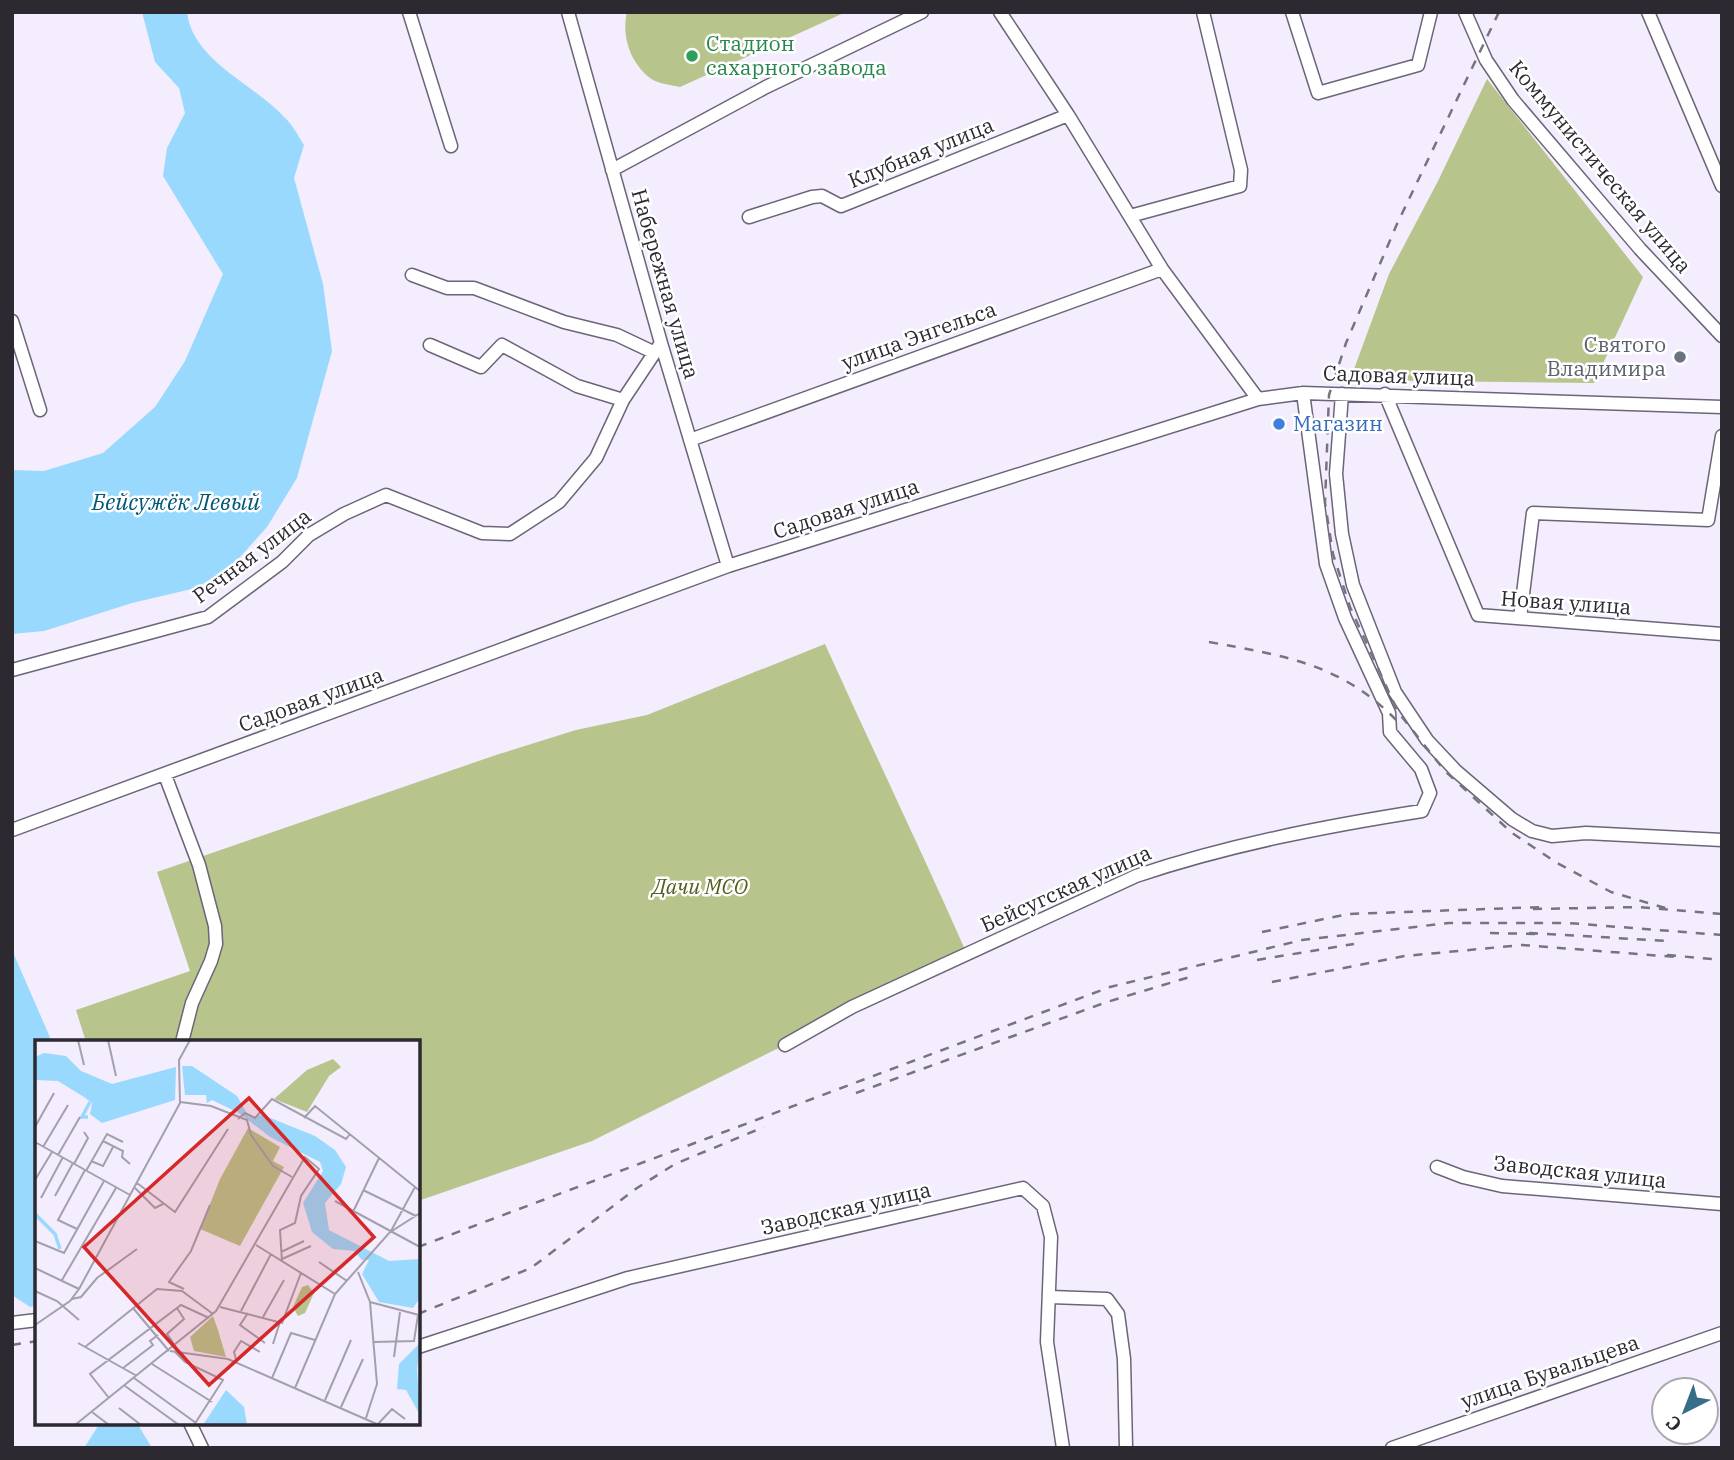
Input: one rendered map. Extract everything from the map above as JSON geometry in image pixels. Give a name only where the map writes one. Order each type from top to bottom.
[{"type":"street","points":[[410,12],[451,146]]},
{"type":"street","name":"Набережная улица","points":[[568,12],[657,348],[690,440],[728,566]]},
{"type":"street","points":[[612,170],[766,87],[922,12]]},
{"type":"street","points":[[1000,12],[1162,269],[1258,399]]},
{"type":"street","points":[[1130,216],[1240,186],[1241,170],[1203,12]]},
{"type":"street","points":[[1292,12],[1318,93],[1418,65],[1431,12]]},
{"type":"street","name":"Коммунистическая улица","points":[[1465,12],[1486,60],[1513,100],[1640,249],[1722,336]]},
{"type":"street","points":[[1648,12],[1722,186]]},
{"type":"street","name":"Клубная улица","points":[[749,217],[812,197],[822,196],[841,206],[1068,116]]},
{"type":"street","name":"улица Энгельса","points":[[690,440],[1162,269]]},
{"type":"street","points":[[412,275],[447,288],[474,288],[564,322],[657,348]]},
{"type":"street","points":[[12,321],[40,410]]},
{"type":"street","points":[[430,345],[481,367],[502,345],[577,386],[623,400]]},
{"type":"street","name":"Речная улица","points":[[12,670],[208,617],[282,562],[309,535],[344,514],[386,495],[482,533],[510,534],[559,502],[596,458],[623,400],[657,348]]},
{"type":"street","name":"Садовая улица","points":[[14,831],[728,566],[1258,399],[1303,393],[1385,394],[1722,407]]},
{"type":"street","name":"Бейсугская улица","points":[[785,1045],[852,1007],[1136,876],[1167,866],[1342,824],[1422,811],[1430,793],[1420,769],[1390,732],[1389,713],[1345,618],[1326,564],[1303,393]]},
{"type":"street","points":[[1342,394],[1336,474],[1342,534],[1353,586],[1395,692],[1427,740],[1456,771],[1503,811],[1532,831],[1552,836],[1586,833],[1722,841]]},
{"type":"street","name":"Новая улица","points":[[1385,394],[1478,615],[1722,634]]},
{"type":"street","points":[[1520,618],[1533,513],[1708,520],[1722,436]]},
{"type":"street","points":[[165,775],[200,865],[215,926],[216,944],[192,1003],[183,1040]]},
{"type":"street","name":"Заводская улица","points":[[1437,1167],[1463,1177],[1502,1186],[1722,1204]]},
{"type":"street","name":"Заводская улица","points":[[420,1346],[628,1278],[1023,1188],[1043,1206],[1051,1237],[1047,1342],[1063,1448]]},
{"type":"street","points":[[1050,1297],[1107,1298],[1118,1314],[1124,1359],[1126,1448]]},
{"type":"street","points":[[12,1323],[35,1320]]},
{"type":"street","name":"улица Бувальцева","points":[[1392,1448],[1722,1333]]},
{"type":"street","points":[[191,1425],[202,1448]]},
{"type":"green space","name":"Стадион сахарного завода","points":[[627,12],[846,12],[680,87],[653,80],[639,67],[627,41]]},
{"type":"green space","points":[[1487,79],[1643,277],[1594,383],[1350,380],[1389,274]]},
{"type":"green space","name":"Дачи МСО","points":[[825,644],[967,954],[592,1141],[420,1200],[420,1040],[85,1040],[76,1010],[190,971],[157,872],[496,755],[576,730],[647,715]]},
{"type":"water","name":"Бейсужёк Левый","points":[[142,12],[187,12],[192,30],[213,59],[272,106],[290,124],[304,145],[294,178],[323,284],[332,351],[297,478],[267,527],[232,566],[196,588],[132,603],[44,631],[12,634],[12,470],[44,471],[103,453],[155,407],[185,361],[223,274],[163,176],[167,148],[185,113],[179,88],[155,62]]},
{"type":"water","points":[[12,950],[51,1040],[35,1040],[35,1306],[30,1307],[12,1295]]},
{"type":"water","points":[[99,1425],[138,1425],[152,1448],[84,1448]]},
{"type":"railway","points":[[1499,12],[1397,224],[1346,343],[1329,395],[1325,503],[1333,554],[1350,607],[1398,712],[1445,771],[1512,833],[1557,863],[1611,892],[1672,910]]},
{"type":"railway","points":[[1209,642],[1288,658],[1335,675],[1357,687],[1399,723]]},
{"type":"railway","points":[[1262,932],[1348,914],[1543,907]]},
{"type":"railway","points":[[1533,909],[1639,907],[1722,914]]},
{"type":"railway","points":[[420,1246],[1110,987],[1302,940],[1449,923],[1568,923],[1722,935]]},
{"type":"railway","points":[[1490,933],[1536,934]]},
{"type":"railway","points":[[1529,933],[1669,941]]},
{"type":"railway","points":[[1257,960],[1354,944]]},
{"type":"railway","points":[[1272,982],[1405,956],[1522,945],[1676,957]]},
{"type":"railway","points":[[1667,955],[1722,960]]},
{"type":"railway","points":[[856,1093],[1107,1002],[1193,976]]},
{"type":"railway","points":[[420,1313],[531,1268],[637,1188],[675,1164],[764,1127]]},
{"type":"railway","points":[[12,1345],[35,1341]]},
{"type":"place","name":"Стадион сахарного завода","points":[[692,56]]},
{"type":"place","name":"Святого Владимира","points":[[1680,357]]},
{"type":"place","name":"Магазин","points":[[1279,424]]}]
